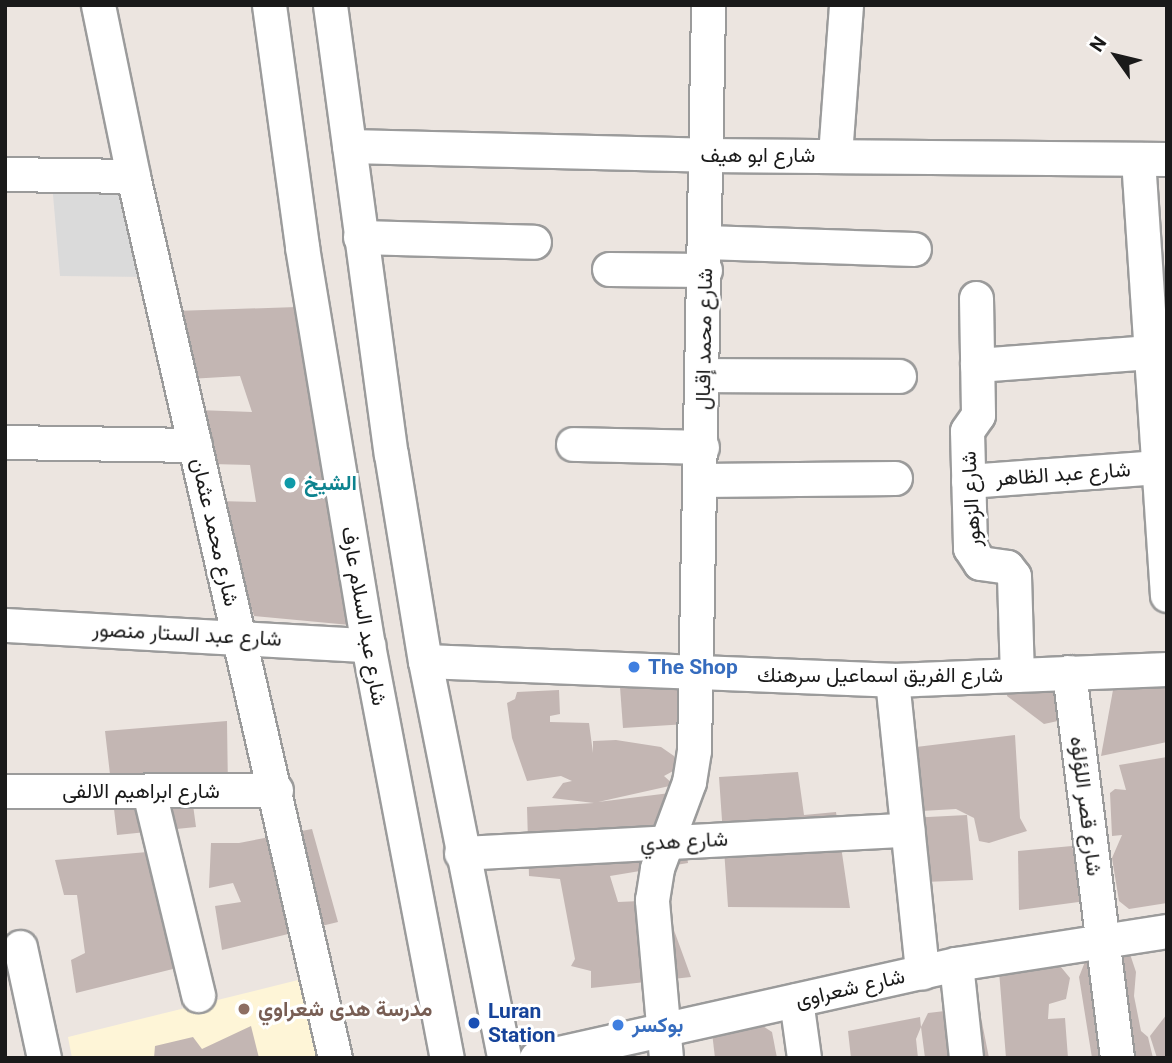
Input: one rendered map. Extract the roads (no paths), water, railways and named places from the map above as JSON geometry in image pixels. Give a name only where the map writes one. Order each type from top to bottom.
[{"type":"street","name":"شارع محمد عثمان","points":[[98,5],[133,176],[276,790],[335,1058]]},
{"type":"street","name":"شارع عبد السلام عارف","points":[[269,5],[302,247],[368,645],[447,1058]]},
{"type":"street","points":[[330,5],[391,454],[425,661],[461,853],[504,1058]]},
{"type":"street","name":"شارع محمد إقبال","points":[[664,1044],[652,900],[657,869],[689,782],[694,750],[702,447],[708,5]]},
{"type":"street","points":[[835,155],[846,5]]},
{"type":"street","name":"شارع ابو هيف","points":[[349,146],[707,155],[1152,159]]},
{"type":"street","points":[[1152,159],[1151,352],[1167,595]]},
{"type":"street","points":[[5,174],[133,176]]},
{"type":"street","points":[[360,237],[534,242]]},
{"type":"street","points":[[608,270],[705,256],[914,250]]},
{"type":"street","name":"شارع الزهور","points":[[976,298],[978,415],[967,431],[971,554],[979,563],[1007,567],[1014,576],[1017,675]]},
{"type":"street","points":[[977,365],[1151,352]]},
{"type":"street","points":[[703,375],[899,376]]},
{"type":"street","points":[[5,442],[195,445]]},
{"type":"street","points":[[573,444],[702,447]]},
{"type":"street","name":"شارع عبد الظاهر","points":[[968,481],[1158,467]]},
{"type":"street","points":[[701,480],[895,478]]},
{"type":"street","name":"شارع عبد الستار منصور","points":[[5,625],[368,645]]},
{"type":"street","name":"شارع الفريق اسماعيل سرهنك","points":[[425,661],[892,680],[1167,669]]},
{"type":"street","name":"شارع قصر اللؤلؤه","points":[[1069,672],[1117,1058]]},
{"type":"street","points":[[892,680],[922,972]]},
{"type":"street","name":"شارع ابراهيم الالفى","points":[[5,791],[276,790]]},
{"type":"street","points":[[149,792],[198,995]]},
{"type":"street","name":"شارع هدي","points":[[461,853],[907,830]]},
{"type":"street","name":"شارع شعراوى","points":[[536,1058],[664,1044],[796,1000],[956,964],[1167,931]]},
{"type":"street","points":[[20,947],[44,1058]]},
{"type":"street","points":[[956,964],[966,1058]]},
{"type":"street","points":[[796,1000],[804,1058]]},
{"type":"place","name":"الشيخ","points":[[290,483]]},
{"type":"place","name":"The Shop","points":[[634,667]]},
{"type":"place","name":"مدرسة هدى شعراوي","points":[[244,1009]]},
{"type":"place","name":"Luran Station","points":[[474,1023]]},
{"type":"place","name":"بوكسر","points":[[618,1025]]}]
